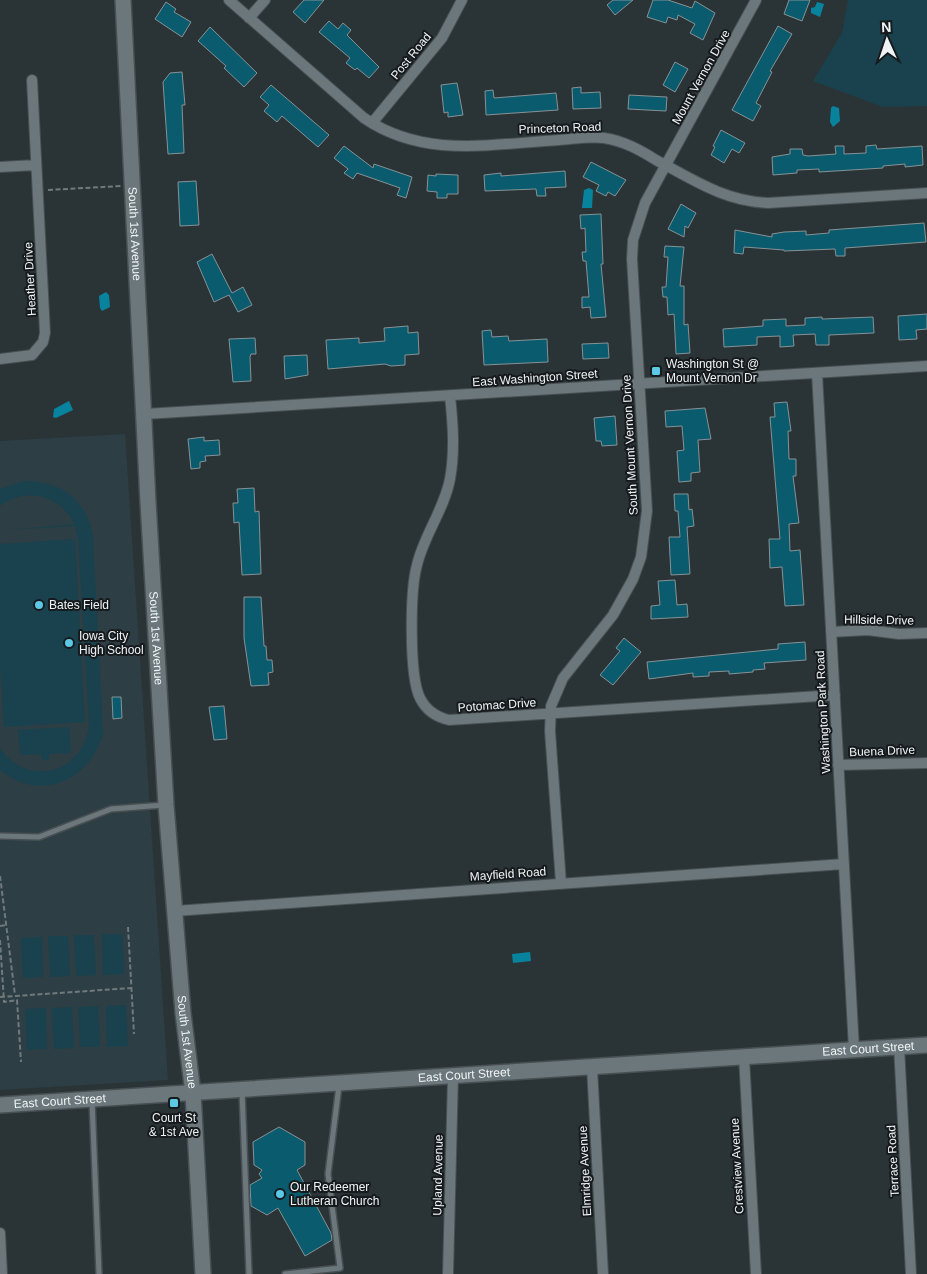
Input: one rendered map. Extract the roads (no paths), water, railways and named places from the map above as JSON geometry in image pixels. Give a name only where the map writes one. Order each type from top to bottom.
[{"type":"main road","name":"South 1st Avenue","points":[[123,0],[166,805],[193,1093],[203,1274]]},
{"type":"main road","name":"East Court Street","points":[[0,1105],[927,1044]]},
{"type":"street","name":"Princeton Road","points":[[229,0],[372,123],[398,137],[437,146],[604,138],[632,146],[716,192],[749,202],[768,203],[927,193]]},
{"type":"street","points":[[249,18],[265,0]]},
{"type":"street","name":"Post Road","points":[[372,123],[442,38],[462,0]]},
{"type":"street","name":"Mount Vernon Drive","points":[[666,165],[755,0]]},
{"type":"street","name":"Heather Drive","points":[[0,359],[32,355],[43,342],[46,333],[32,80]]},
{"type":"street","points":[[0,167],[36,165]]},
{"type":"street","name":"South Mount Vernon Drive","points":[[560,883],[550,714],[555,693],[563,678],[623,600],[641,557],[647,511],[632,259],[633,240],[645,203],[666,165]]},
{"type":"street","name":"East Washington Street","points":[[145,414],[927,366]]},
{"type":"street","name":"Washington Park Road","points":[[817,373],[854,1049]]},
{"type":"street","name":"Potomac Drive","points":[[450,396],[454,437],[449,481],[442,505],[422,550],[412,587],[412,624],[419,696],[432,713],[449,720],[834,695]]},
{"type":"street","name":"Hillside Drive","points":[[831,632],[868,630],[899,634],[927,633]]},
{"type":"street","name":"Buena Drive","points":[[838,765],[927,763]]},
{"type":"street","name":"Mayfield Road","points":[[175,911],[844,864]]},
{"type":"street","name":"Terrace Road","points":[[899,1046],[911,1274]]},
{"type":"street","name":"Crestview Avenue","points":[[744,1057],[756,1274]]},
{"type":"street","name":"Elmridge Avenue","points":[[592,1066],[603,1274]]},
{"type":"street","name":"Upland Avenue","points":[[448,1274],[453,1076]]},
{"type":"street","points":[[0,1233],[2,1274]]},
{"type":"lane","points":[[0,836],[39,837],[111,809],[166,805]]},
{"type":"lane","points":[[285,1274],[340,1268],[328,1174],[339,1084]]},
{"type":"lane","points":[[242,1090],[250,1274]]},
{"type":"lane","points":[[92,1100],[99,1274]]},
{"type":"water","points":[[817,2],[824,4],[820,17],[811,13],[811,8],[815,7]]},
{"type":"water","points":[[833,106],[839,108],[840,121],[833,127],[830,122],[831,108]]},
{"type":"water","points":[[589,188],[593,190],[592,208],[582,208],[584,190]]},
{"type":"water","points":[[106,292],[109,295],[110,307],[102,311],[99,296]]},
{"type":"water","points":[[69,401],[73,410],[56,418],[53,417],[54,409]]},
{"type":"water","points":[[530,952],[531,961],[513,963],[512,954]]},
{"type":"place","name":"Washington St @ Mount Vernon Dr","points":[[656,371]]},
{"type":"place","name":"Bates Field","points":[[39,605]]},
{"type":"place","name":"Iowa City High School","points":[[69,643]]},
{"type":"place","name":"Court St & 1st Ave","points":[[174,1103]]},
{"type":"place","name":"Our Redeemer Lutheran Church","points":[[280,1194]]}]
